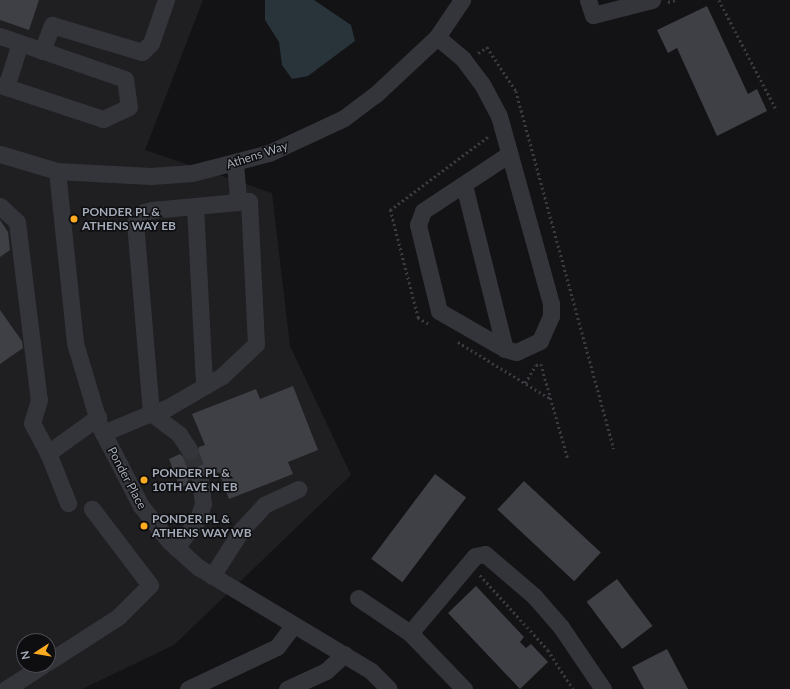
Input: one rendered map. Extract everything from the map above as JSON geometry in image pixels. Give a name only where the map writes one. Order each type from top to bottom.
[{"type":"street","points":[[42,51],[52,25],[142,52],[151,43],[166,0]]},
{"type":"street","name":"Athens Way","points":[[0,154],[57,171],[151,176],[234,164],[294,143],[344,118],[403,71],[437,37],[462,0]]},
{"type":"street","points":[[588,0],[593,15],[632,3],[652,0]]},
{"type":"street","points":[[0,36],[125,79],[129,107],[103,119],[3,86],[20,43]]},
{"type":"street","points":[[437,37],[462,59],[482,84],[499,116],[551,304],[551,316],[540,341],[516,352],[505,349],[439,311],[418,225],[424,211],[509,154]]},
{"type":"street","points":[[234,164],[238,202]]},
{"type":"street","name":"Ponder Place","points":[[57,171],[75,342],[103,433],[141,506],[176,548],[212,576],[293,626],[344,654],[371,671],[389,689]]},
{"type":"street","points":[[464,185],[505,349]]},
{"type":"street","points":[[103,433],[151,413],[222,376],[256,344],[249,201],[152,210],[135,223],[151,413],[179,434],[190,451]]},
{"type":"street","points":[[0,206],[17,222],[40,400],[32,423],[48,453],[68,503]]},
{"type":"street","points":[[195,206],[204,386]]},
{"type":"street","points":[[48,453],[98,417]]},
{"type":"street","points":[[176,548],[198,519],[203,504],[200,479]]},
{"type":"street","points":[[212,576],[242,529],[264,505],[299,489]]},
{"type":"street","points":[[56,657],[118,617],[150,585],[92,509]]},
{"type":"street","points":[[410,633],[475,556],[485,554],[534,596],[561,627],[603,689]]},
{"type":"street","points":[[358,598],[410,633],[463,689]]},
{"type":"street","points":[[188,689],[277,647],[293,626]]},
{"type":"street","points":[[287,689],[326,671],[344,654]]},
{"type":"street","points":[[6,689],[31,673]]},
{"type":"path","points":[[719,0],[777,111]]},
{"type":"path","points":[[472,50],[477,54],[487,47],[516,91],[614,449]]},
{"type":"path","points":[[431,326],[418,318],[390,210],[494,132]]},
{"type":"path","points":[[452,339],[551,399]]},
{"type":"path","points":[[525,383],[536,365],[541,364],[568,459]]},
{"type":"path","points":[[480,575],[548,650],[573,689]]},
{"type":"shaded area","points":[[0,0],[203,0],[145,150],[272,193],[290,346],[351,475],[174,645],[82,689],[0,689]]},
{"type":"shaded area","points":[[265,0],[314,0],[351,25],[355,41],[308,76],[292,79],[282,65],[279,42],[265,20]]},
{"type":"building","points":[[0,0],[39,0],[29,30],[0,20]]},
{"type":"building","points":[[707,6],[748,94],[757,89],[767,111],[717,136],[677,48],[668,53],[657,30]]},
{"type":"building","points":[[0,220],[8,232],[10,250],[0,257]]},
{"type":"building","points":[[0,310],[22,341],[23,348],[0,364]]},
{"type":"building","points":[[293,386],[318,450],[288,462],[293,474],[229,499],[219,472],[209,476],[198,469],[191,475],[190,483],[180,488],[169,459],[180,454],[186,460],[195,460],[199,447],[205,445],[192,414],[256,389],[260,399]]},
{"type":"building","points":[[435,474],[466,497],[402,582],[371,559]]},
{"type":"building","points":[[524,481],[601,553],[574,581],[497,510]]},
{"type":"building","points":[[617,579],[653,626],[622,649],[587,602]]},
{"type":"building","points":[[476,586],[524,637],[520,642],[526,648],[531,644],[548,662],[520,689],[448,613]]},
{"type":"building","points":[[667,649],[688,689],[644,689],[632,667]]},
{"type":"tunnel","points":[[190,451],[200,479]]},
{"type":"place","name":"PONDER PL & ATHENS WAY EB","points":[[74,219]]},
{"type":"place","name":"PONDER PL & 10TH AVE N EB","points":[[144,480]]},
{"type":"place","name":"PONDER PL & ATHENS WAY WB","points":[[144,526]]}]
